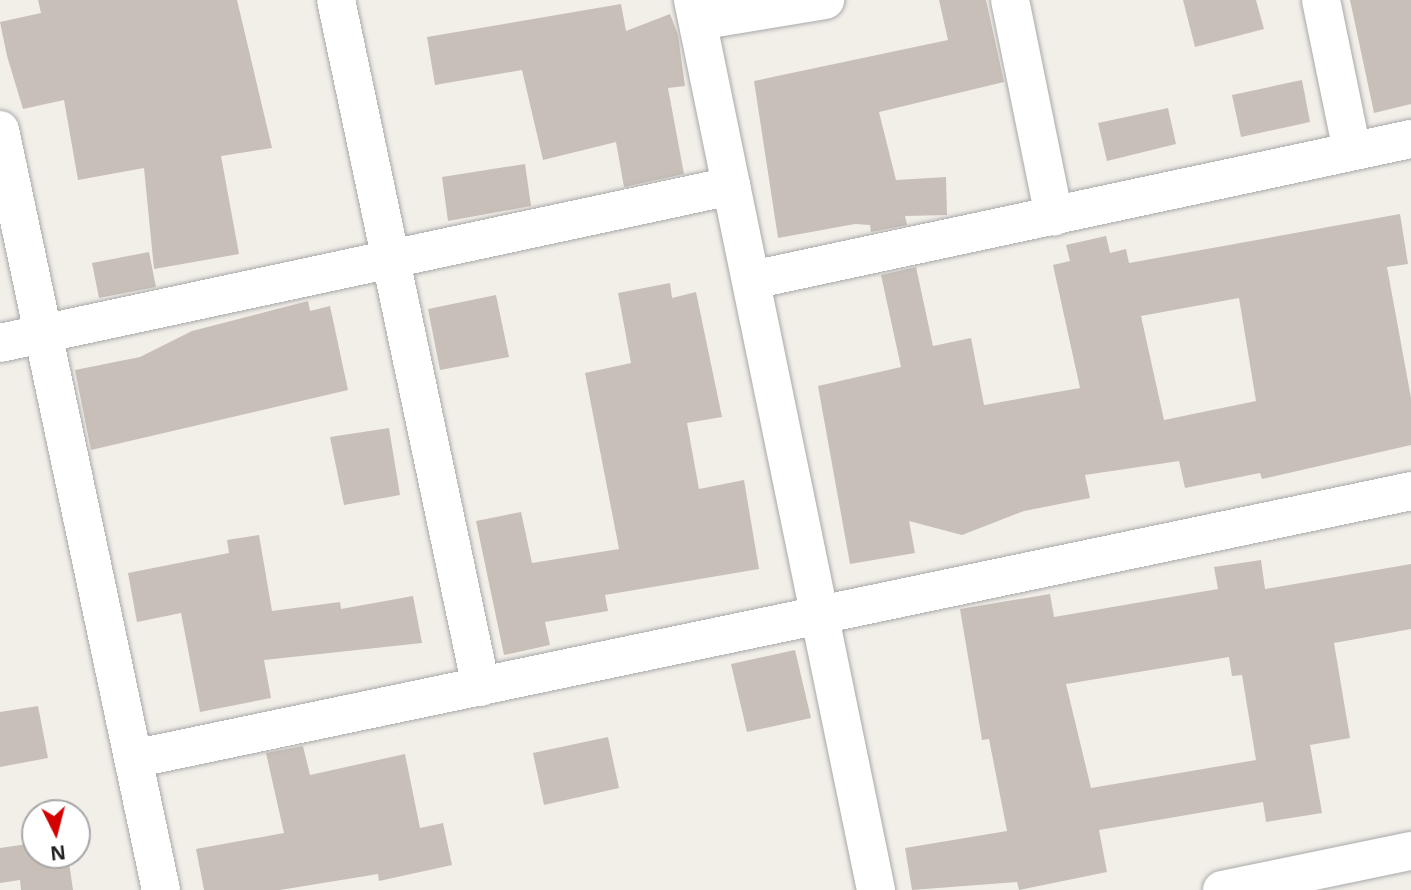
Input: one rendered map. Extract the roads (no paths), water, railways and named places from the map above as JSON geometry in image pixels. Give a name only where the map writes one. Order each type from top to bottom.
[{"type":"street","points":[[336,0],[481,687]]},
{"type":"street","points":[[825,0],[696,10],[877,890]]},
{"type":"street","points":[[1010,0],[1054,217]]},
{"type":"street","points":[[1321,0],[1352,151]]},
{"type":"street","points":[[0,131],[160,890]]},
{"type":"street","points":[[752,280],[1411,139]]},
{"type":"street","points":[[0,343],[731,186]]},
{"type":"street","points":[[133,759],[1411,492]]},
{"type":"street","points":[[1222,890],[1314,881],[1411,851]]}]
